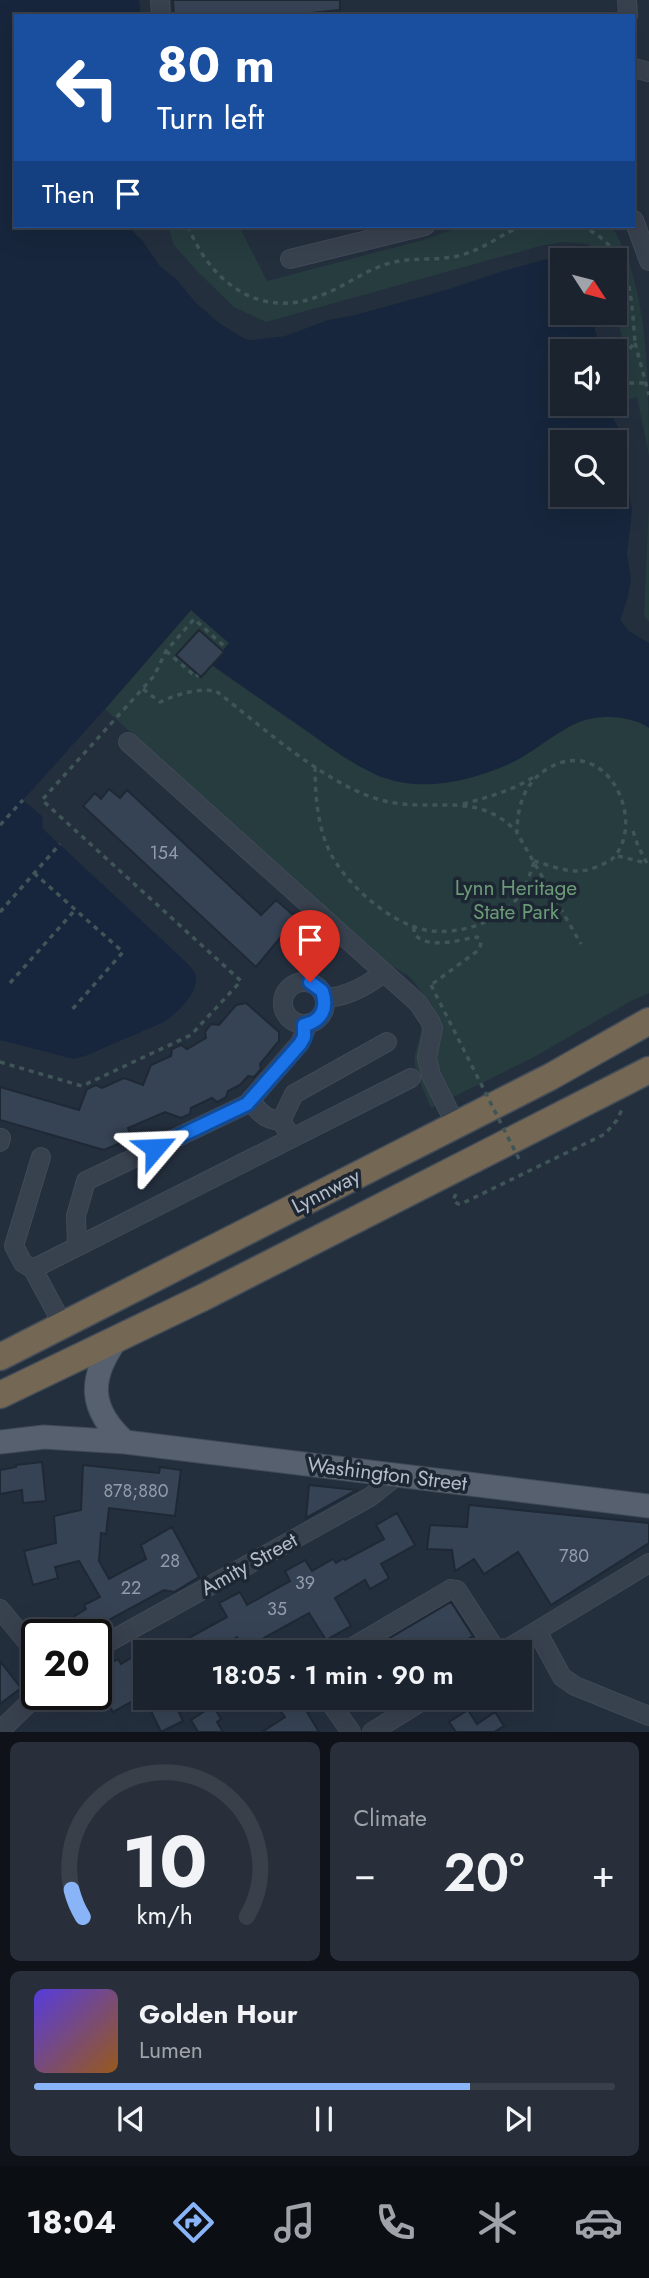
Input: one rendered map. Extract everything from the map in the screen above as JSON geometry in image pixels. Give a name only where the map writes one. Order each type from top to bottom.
[{"type":"highway","name":"Lynnway","points":[[1,1353],[63,1325],[456,1125],[580,1061],[649,1021]]},
{"type":"highway","name":"Lynnway","points":[[0,1395],[204,1297],[649,1070]]},
{"type":"main road","points":[[116,1340],[99,1370],[96,1395],[99,1409],[106,1421],[125,1442]]},
{"type":"main road","name":"Washington Street","points":[[0,1442],[44,1437],[125,1442],[649,1506]]},
{"type":"street","points":[[635,223],[649,258]]},
{"type":"street","points":[[290,259],[417,228]]},
{"type":"street","points":[[128,742],[418,1003],[430,1021],[433,1037],[427,1058],[430,1075],[456,1125]]},
{"type":"street","points":[[324,998],[348,995],[383,974]]},
{"type":"street","points":[[310,982],[322,991],[323,1013],[318,1019],[304,1025],[285,1015],[282,1000],[284,993],[295,983],[310,982]]},
{"type":"street","points":[[77,1246],[76,1216],[86,1181],[247,1104],[300,1044],[304,1037],[304,1025]]},
{"type":"street","points":[[281,1121],[294,1094],[387,1042]]},
{"type":"street","points":[[33,1269],[411,1078]]},
{"type":"street","points":[[251,1099],[256,1109],[271,1121],[281,1121]]},
{"type":"street","points":[[281,1121],[292,1138]]},
{"type":"street","points":[[41,1157],[8,1236],[23,1263],[33,1269],[63,1325]]},
{"type":"street","name":"Amity Street","points":[[112,1640],[370,1497],[398,1475]]},
{"type":"street","points":[[521,1640],[649,1563]]},
{"type":"street","points":[[364,1640],[451,1589],[457,1590],[491,1640]]},
{"type":"street","points":[[0,1609],[21,1635]]},
{"type":"street","points":[[537,1631],[562,1677],[575,1686],[649,1716]]},
{"type":"street","points":[[0,1731],[22,1710]]},
{"type":"street","points":[[335,1710],[351,1732]]},
{"type":"street","points":[[372,1732],[408,1710]]},
{"type":"path","points":[[189,228],[212,269],[233,288],[261,300],[285,303],[320,296],[365,272],[390,263],[416,258],[457,256],[478,250],[516,228]]},
{"type":"path","points":[[584,228],[607,242],[625,271],[631,297],[635,342],[649,396]]},
{"type":"path","points":[[635,342],[618,364],[623,383],[644,383]]},
{"type":"path","points":[[0,1062],[82,1086],[191,1035],[241,981],[42,800],[155,676],[166,651],[194,619],[224,646],[222,648]]},
{"type":"path","points":[[166,651],[197,677],[198,675]]},
{"type":"path","points":[[143,689],[160,702],[188,691],[216,691],[334,779],[374,799],[395,803],[462,804],[523,784],[556,763],[576,760],[594,763],[617,779]]},
{"type":"path","points":[[315,767],[319,817],[335,861],[351,881],[374,902],[394,918],[414,928],[434,932],[451,931],[469,928],[492,919],[518,897],[528,880],[534,861]]},
{"type":"path","points":[[517,833],[520,802],[541,772]]},
{"type":"path","points":[[0,825],[23,800]]},
{"type":"path","points":[[462,804],[496,816],[517,833],[582,944]]},
{"type":"path","points":[[534,861],[567,870],[583,871],[618,856],[633,830],[648,865]]},
{"type":"path","points":[[0,912],[60,844]]},
{"type":"path","points":[[618,856],[648,865]]},
{"type":"path","points":[[34,873],[123,952],[70,1012]]},
{"type":"path","points":[[10,984],[75,910]]},
{"type":"path","points":[[414,928],[417,938],[425,941],[448,942],[477,937],[481,941],[480,949],[431,985],[520,1161],[510,1167]]},
{"type":"path","points":[[457,1194],[453,1200],[461,1204],[605,1134],[617,1120],[623,1105]]},
{"type":"green space","points":[[169,228],[240,228],[267,281],[423,240],[457,228],[612,228],[623,248],[592,248],[588,244],[563,242],[540,246],[266,322],[234,307],[174,245]]},
{"type":"green space","points":[[550,258],[550,326],[594,326],[598,339],[550,339],[550,416],[612,416],[619,429],[550,430],[549,434],[243,338],[250,340],[285,336],[328,320],[449,289]]},
{"type":"green space","points":[[627,258],[640,305],[644,336],[649,456],[637,397],[627,400],[627,339],[623,339],[619,326],[627,325]]},
{"type":"green space","points":[[649,504],[649,622],[644,616]]},
{"type":"green space","name":"Lynn Heritage State Park","points":[[191,610],[230,644],[211,665],[345,758],[382,778],[622,624],[649,643],[649,993],[536,1056],[431,1108],[418,1077],[415,1054],[421,1031],[419,1017],[432,1005],[410,977],[364,944],[105,709]]},
{"type":"water","points":[[0,0],[139,0],[141,14],[14,14],[14,228],[132,228],[159,265],[176,279],[197,304],[219,323],[243,338],[250,340],[285,336],[328,320],[449,289],[550,258],[550,326],[594,326],[598,339],[550,339],[550,416],[612,416],[619,430],[550,430],[550,507],[627,507],[627,479],[632,511],[627,554],[631,579],[620,620],[629,631],[649,643],[649,728],[623,718],[585,720],[568,727],[518,760],[484,774],[458,781],[418,784],[391,780],[364,769],[211,664],[229,643],[191,610],[23,800],[43,817],[43,829],[187,963],[195,975],[196,983],[190,997],[164,1022],[74,1059],[0,1040]]},
{"type":"building","points":[[173,0],[340,0],[340,10],[301,14],[174,14]]},
{"type":"building","points":[[199,630],[224,652],[201,677],[176,655]]},
{"type":"building","points":[[109,789],[120,798],[127,790],[261,915],[276,900],[299,920],[287,934],[284,933],[256,967],[83,806],[95,793],[101,799]]},
{"type":"building","points":[[246,1003],[279,1032],[279,1041],[260,1064],[261,1069],[254,1077],[248,1076],[217,1102],[212,1098],[191,1108],[190,1114],[181,1118],[165,1112],[128,1128],[130,1133],[118,1139],[120,1143],[104,1150],[0,1120],[0,1087],[79,1110],[87,1089],[96,1085],[102,1088],[124,1078],[143,1085],[151,1065],[171,1056],[172,1049],[181,1045],[187,1049],[206,1038],[205,1032],[211,1024],[219,1025],[236,1005]]},
{"type":"building","points":[[42,1462],[46,1501],[23,1503],[22,1490],[0,1494],[0,1470]]},
{"type":"building","points":[[83,1465],[159,1473],[160,1467],[181,1470],[175,1516],[109,1508],[106,1534],[101,1533],[99,1561],[109,1579],[146,1559],[141,1545],[172,1527],[199,1577],[174,1592],[164,1590],[110,1619],[70,1619],[86,1609],[84,1605],[100,1597],[79,1561],[55,1567],[58,1578],[33,1585],[24,1551],[56,1543],[54,1516],[81,1510]]},
{"type":"building","points":[[309,1485],[357,1490],[306,1518]]},
{"type":"building","points":[[469,1505],[649,1523],[649,1543],[551,1605],[518,1552],[484,1574],[474,1559],[455,1571],[452,1550],[427,1549],[430,1525],[467,1527]]},
{"type":"building","points":[[397,1513],[415,1545],[381,1564],[389,1578],[370,1589],[365,1580],[335,1598],[351,1626],[326,1640],[309,1613],[264,1638],[265,1640],[239,1640],[237,1637],[232,1640],[185,1640],[227,1617],[219,1603],[240,1592],[247,1605],[290,1581],[285,1571],[305,1560],[312,1571],[333,1559],[336,1563],[344,1558],[345,1560],[384,1539],[376,1525]]},
{"type":"building","points":[[451,1602],[473,1636],[466,1640],[386,1640]]},
{"type":"building","points":[[133,1657],[133,1701],[113,1712],[112,1663],[118,1659],[121,1664]]},
{"type":"building","points":[[0,1661],[21,1688],[0,1704]]},
{"type":"building","points":[[150,1710],[178,1710],[183,1721],[161,1732]]},
{"type":"building","points":[[207,1710],[215,1710],[221,1719],[217,1722],[223,1732],[198,1732],[191,1720]]},
{"type":"building","points":[[280,1710],[306,1710],[319,1732],[262,1732],[285,1717]]},
{"type":"building","points":[[468,1710],[477,1724],[495,1712],[504,1726],[494,1732],[456,1732],[449,1722]]},
{"type":"route","points":[[155,1148],[247,1104],[300,1044],[304,1037],[304,1025],[312,1023],[323,1013],[325,1006],[322,991],[310,982]]}]
